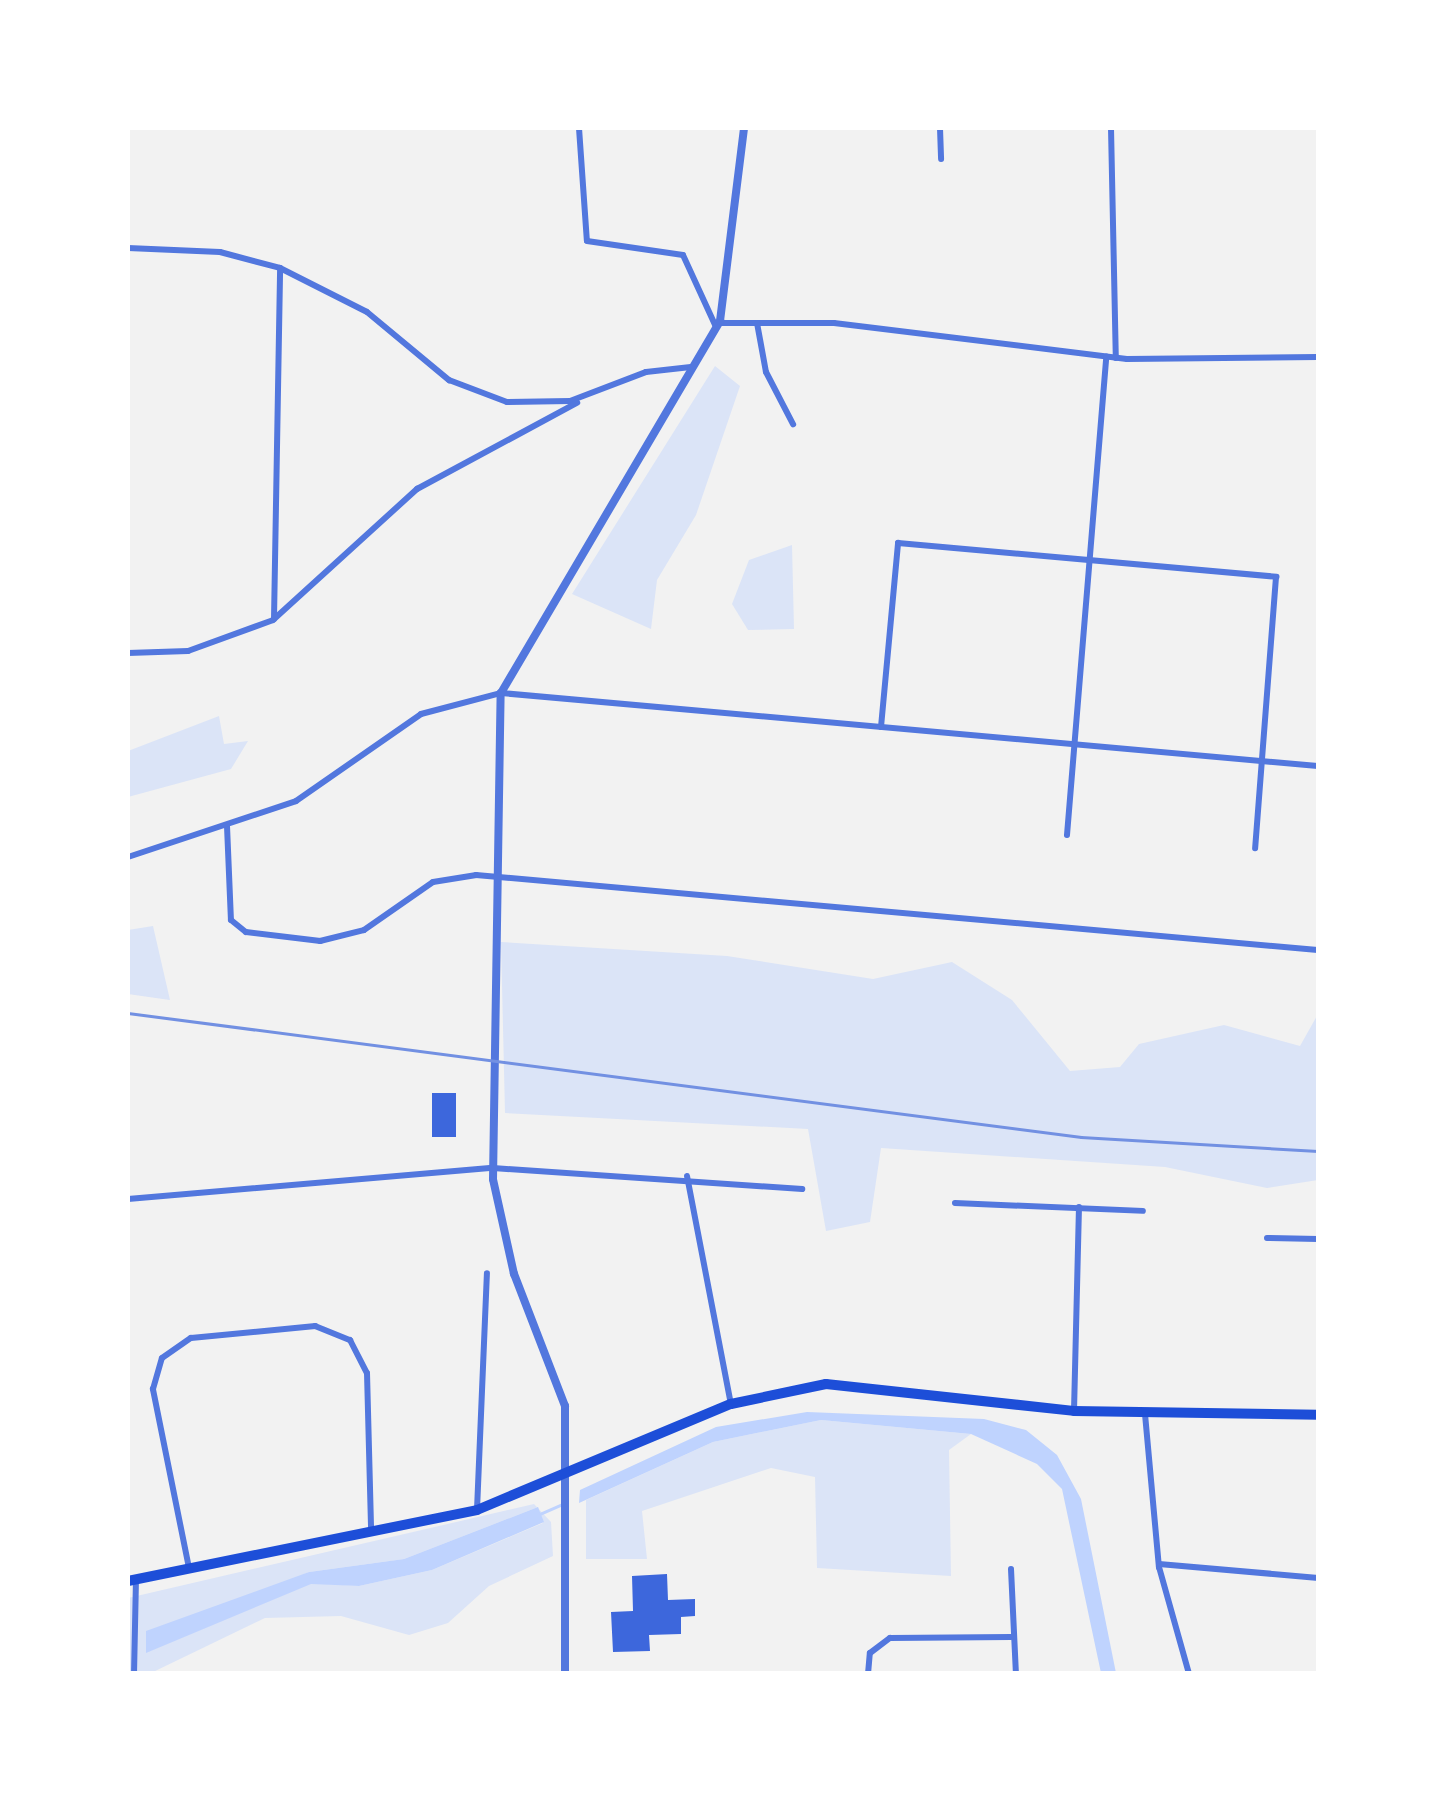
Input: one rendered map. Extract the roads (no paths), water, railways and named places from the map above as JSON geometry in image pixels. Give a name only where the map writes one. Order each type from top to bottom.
[{"type":"main road","points":[[132,1580],[477,1510],[565,1478],[731,1404],[858,1383],[1074,1411],[1318,1415]]},
{"type":"street","points":[[579,128],[586,240],[684,255],[717,325]]},
{"type":"street","points":[[566,1674],[565,1406],[510,1261],[493,1168],[501,693],[717,325],[744,128]]},
{"type":"street","points":[[940,128],[941,160]]},
{"type":"street","points":[[1110,128],[1116,358]]},
{"type":"street","points":[[128,248],[220,252],[280,268],[356,305],[468,389],[528,404],[590,396]]},
{"type":"street","points":[[274,620],[280,268]]},
{"type":"street","points":[[717,325],[834,323],[1116,358],[1318,357]]},
{"type":"street","points":[[756,324],[766,372],[792,424]]},
{"type":"street","points":[[1066,835],[1106,357]]},
{"type":"street","points":[[128,653],[188,651],[274,620],[417,489],[590,396],[646,372],[691,367]]},
{"type":"street","points":[[880,727],[898,543],[1276,577],[1255,848]]},
{"type":"street","points":[[128,858],[227,826],[310,793],[421,714],[501,693],[1318,766]]},
{"type":"street","points":[[227,826],[226,905],[246,932],[335,940],[434,882],[497,876],[1318,950]]},
{"type":"street","points":[[128,1199],[493,1168],[687,1176],[802,1189]]},
{"type":"street","points":[[687,1176],[731,1404]]},
{"type":"street","points":[[955,1204],[1143,1211]]},
{"type":"street","points":[[1074,1411],[1079,1207]]},
{"type":"street","points":[[1267,1238],[1318,1239]]},
{"type":"street","points":[[477,1510],[487,1273]]},
{"type":"street","points":[[189,1568],[153,1390],[162,1358],[191,1338],[315,1326],[350,1340],[368,1372],[372,1531]]},
{"type":"street","points":[[1145,1414],[1159,1564],[1189,1674]]},
{"type":"street","points":[[1159,1564],[1318,1578]]},
{"type":"street","points":[[1011,1569],[1010,1637],[1016,1674]]},
{"type":"street","points":[[132,1580],[134,1674]]},
{"type":"street","points":[[868,1674],[870,1653],[890,1638],[1010,1637]]},
{"type":"water","points":[[807,1412],[984,1419],[1026,1430],[1057,1455],[1081,1499],[1116,1673],[1101,1673],[1062,1489],[1037,1464],[971,1434],[821,1420],[713,1442],[579,1503],[580,1490],[716,1427]]},
{"type":"water","points":[[538,1507],[544,1522],[432,1570],[359,1586],[311,1584],[146,1653],[146,1631],[309,1572],[404,1559]]},
{"type":"waterway","points":[[540,1514],[560,1505]]},
{"type":"railway","points":[[128,1013],[1081,1137],[1318,1151]]}]
